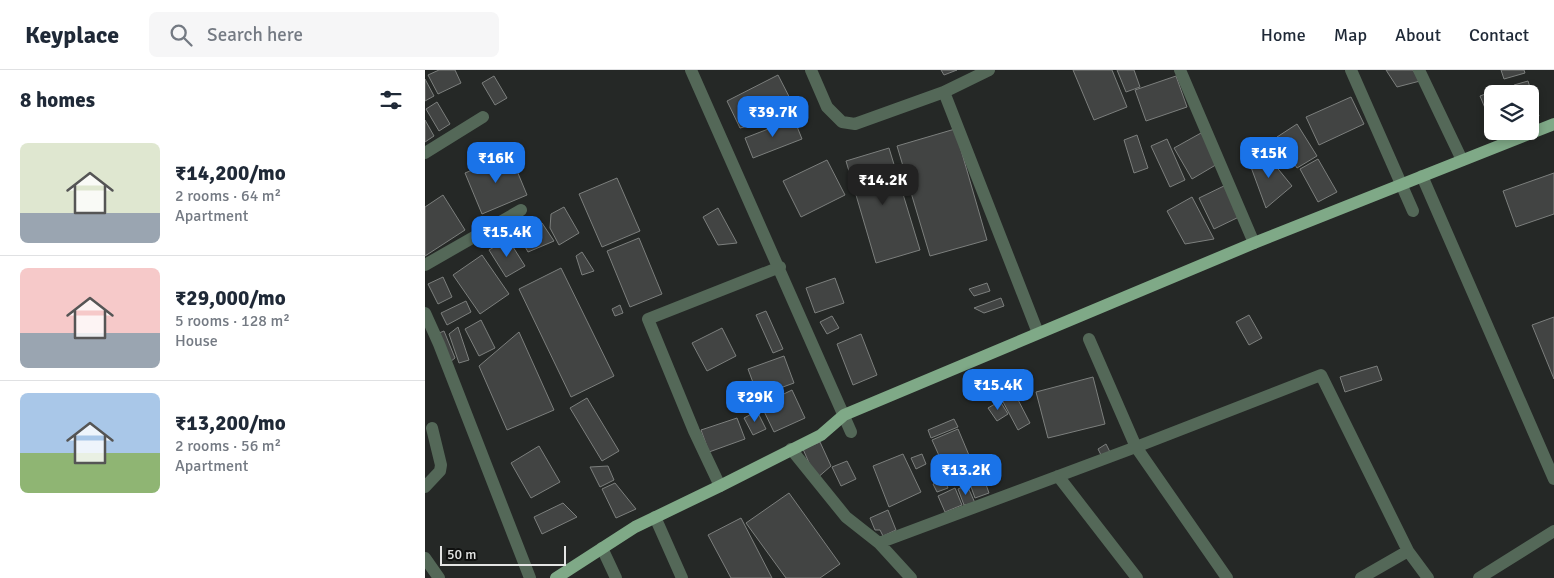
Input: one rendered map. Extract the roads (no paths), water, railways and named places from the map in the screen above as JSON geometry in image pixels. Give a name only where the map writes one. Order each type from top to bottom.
[{"type":"main road","points":[[556,578],[635,526],[821,435],[844,415],[1254,242],[1554,124]]},
{"type":"street","points":[[691,70],[780,267],[851,432]]},
{"type":"street","points":[[811,70],[827,106],[842,122],[855,124],[944,92],[989,70]]},
{"type":"street","points":[[1181,70],[1254,242]]},
{"type":"street","points":[[1351,70],[1413,211]]},
{"type":"street","points":[[1419,70],[1462,160]]},
{"type":"street","points":[[944,92],[1038,332]]},
{"type":"street","points":[[425,153],[483,117]]},
{"type":"street","points":[[1422,176],[1554,479]]},
{"type":"street","points":[[425,265],[521,210]]},
{"type":"street","points":[[720,486],[694,431],[648,319],[780,267]]},
{"type":"street","points":[[425,313],[439,344],[529,578]]},
{"type":"street","points":[[1089,339],[1136,448],[1227,578]]},
{"type":"street","points":[[879,543],[1136,448],[1321,375],[1408,551],[1428,578]]},
{"type":"street","points":[[425,487],[440,471],[441,465],[432,428]]},
{"type":"street","points":[[791,450],[846,517],[879,543],[911,578]]},
{"type":"street","points":[[1058,476],[1137,578]]},
{"type":"street","points":[[655,517],[682,578]]},
{"type":"street","points":[[1479,578],[1554,531]]},
{"type":"street","points":[[602,548],[616,578]]},
{"type":"street","points":[[1361,578],[1408,551]]},
{"type":"street","points":[[425,558],[439,578]]}]
